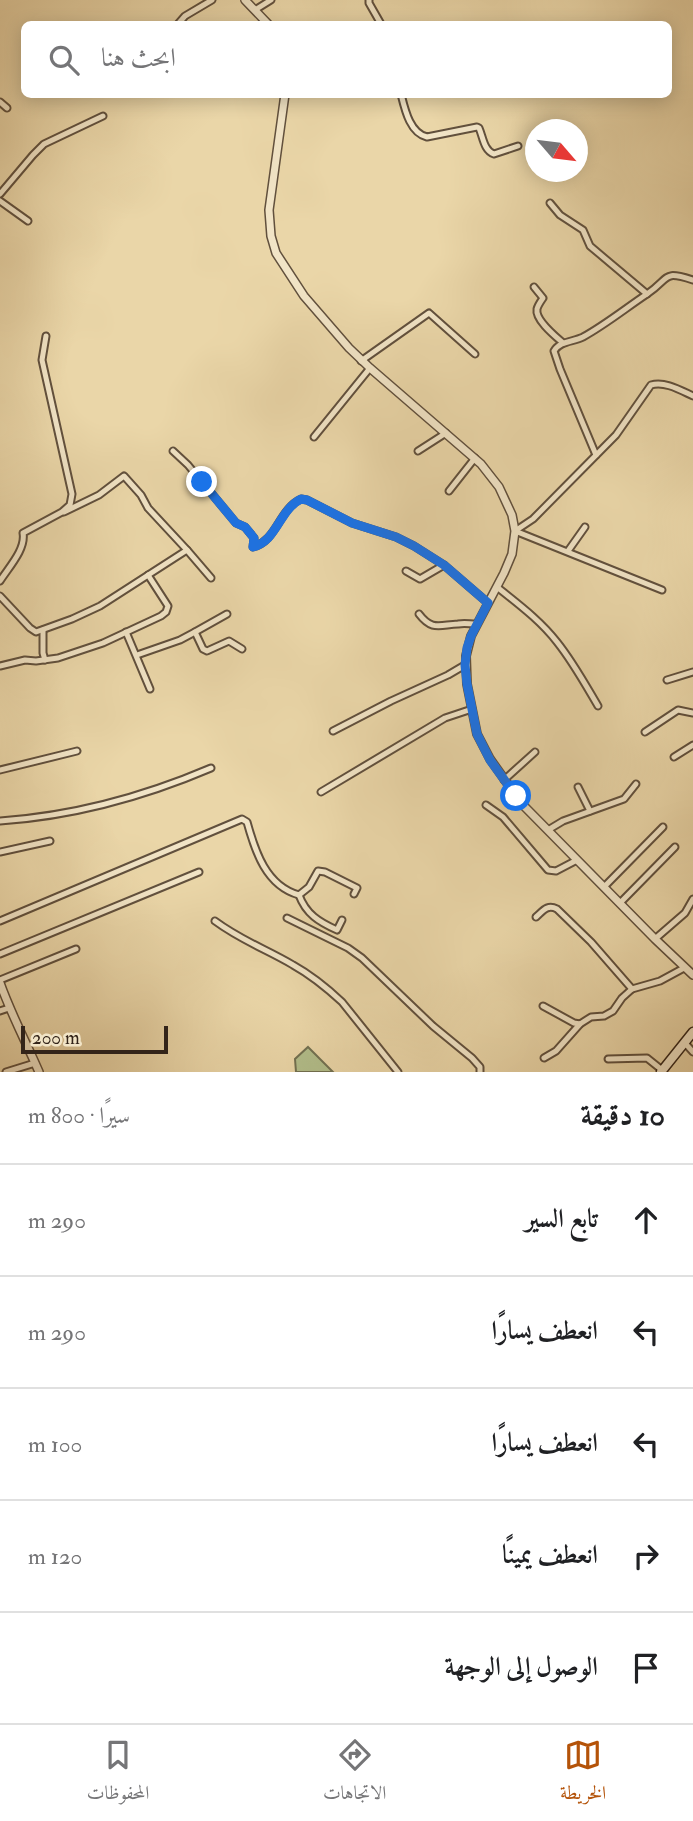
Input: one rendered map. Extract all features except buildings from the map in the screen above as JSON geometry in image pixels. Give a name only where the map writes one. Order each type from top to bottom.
[{"type":"main road","points":[[662,1071],[693,1032]]},
{"type":"street","points":[[181,21],[212,0]]},
{"type":"street","points":[[245,0],[265,21]]},
{"type":"street","points":[[255,10],[271,0]]},
{"type":"street","points":[[369,0],[379,21]]},
{"type":"street","points":[[284,98],[269,210],[271,236],[276,253],[304,296],[362,361],[475,458],[492,477],[512,515],[516,531],[509,562],[476,624],[467,648],[467,684],[477,734],[490,760],[522,803],[693,975]]},
{"type":"street","points":[[402,98],[408,118],[422,136],[477,127],[491,153],[518,146]]},
{"type":"street","points":[[0,102],[6,108]]},
{"type":"street","points":[[0,194],[44,144],[103,116]]},
{"type":"street","points":[[0,201],[28,221]]},
{"type":"street","points":[[550,203],[560,215],[583,230],[590,246],[647,294]]},
{"type":"street","points":[[596,455],[555,357],[556,347],[593,331],[647,294],[666,276],[671,274],[693,280]]},
{"type":"street","points":[[534,287],[543,298],[537,308],[538,317],[563,343]]},
{"type":"street","points":[[362,361],[429,313],[475,354]]},
{"type":"street","points":[[25,538],[23,533],[70,505],[72,494],[42,360],[46,336]]},
{"type":"street","points":[[314,437],[370,369]]},
{"type":"street","points":[[516,531],[533,519],[616,435],[651,385],[656,383],[675,387],[693,396]]},
{"type":"street","points":[[418,451],[446,433]]},
{"type":"street","points":[[173,451],[236,523],[245,527],[254,538],[253,547],[268,539],[292,505],[301,499],[352,523],[396,537],[414,546],[444,565],[488,603]]},
{"type":"street","points":[[449,491],[475,458]]},
{"type":"street","points":[[0,580],[25,538],[39,525],[99,495],[124,477],[211,578]]},
{"type":"street","points":[[568,551],[585,527]]},
{"type":"street","points":[[516,531],[662,590]]},
{"type":"street","points":[[0,596],[36,632],[100,606],[187,550]]},
{"type":"street","points":[[406,571],[420,579],[444,565]]},
{"type":"street","points":[[0,666],[25,660],[58,658],[161,616],[168,606],[148,575]]},
{"type":"street","points":[[497,587],[527,611],[556,641],[581,675],[598,706]]},
{"type":"street","points":[[137,655],[195,632],[227,614]]},
{"type":"street","points":[[419,614],[425,622],[437,627],[476,624]]},
{"type":"street","points":[[43,630],[45,660]]},
{"type":"street","points":[[126,632],[150,689]]},
{"type":"street","points":[[195,632],[203,649],[207,651],[229,641],[242,649]]},
{"type":"street","points":[[333,731],[465,665]]},
{"type":"street","points":[[667,680],[693,672]]},
{"type":"street","points":[[321,792],[444,718],[472,709]]},
{"type":"street","points":[[645,732],[678,709],[693,713]]},
{"type":"street","points":[[674,758],[693,745]]},
{"type":"street","points":[[0,771],[77,751]]},
{"type":"street","points":[[504,780],[535,752]]},
{"type":"street","points":[[0,821],[50,816],[109,804],[211,768]]},
{"type":"street","points":[[548,830],[564,821],[624,799],[636,784]]},
{"type":"street","points":[[578,787],[590,811]]},
{"type":"street","points":[[486,805],[503,817],[548,870],[556,871],[577,860]]},
{"type":"street","points":[[0,922],[242,819],[247,822],[265,869],[288,892],[299,895]]},
{"type":"street","points":[[604,887],[663,827]]},
{"type":"street","points":[[0,852],[50,841]]},
{"type":"street","points":[[620,903],[675,847]]},
{"type":"street","points":[[299,895],[309,887],[318,871],[326,872],[357,888],[354,894]]},
{"type":"street","points":[[0,954],[199,872]]},
{"type":"street","points":[[299,895],[312,917],[337,929],[342,920]]},
{"type":"street","points":[[655,939],[685,913],[693,899]]},
{"type":"street","points":[[536,917],[545,908],[551,906],[557,909],[591,942],[632,989]]},
{"type":"street","points":[[287,918],[362,958],[433,1026],[472,1058],[480,1067],[480,1072]]},
{"type":"street","points":[[215,921],[234,935],[293,964],[334,995],[398,1072]]},
{"type":"street","points":[[39,1072],[0,982],[76,949]]},
{"type":"street","points":[[544,1058],[562,1045],[580,1024],[591,1017],[604,1016],[613,1011],[632,989],[660,981],[684,968]]},
{"type":"street","points":[[543,1006],[580,1024]]},
{"type":"street","points":[[0,1011],[9,1008]]},
{"type":"street","points":[[684,1042],[693,1052]]},
{"type":"street","points":[[608,1059],[647,1058],[662,1071]]},
{"type":"street","points":[[5,1072],[35,1063]]},
{"type":"green space","points":[[308,1047],[333,1072],[296,1072],[295,1059]]},
{"type":"route","points":[[202,482],[236,523],[245,527],[254,538],[253,547],[268,539],[297,500],[307,500],[352,523],[396,537],[414,546],[444,565],[488,603],[467,648],[465,673],[477,734],[490,760],[516,796]]}]
